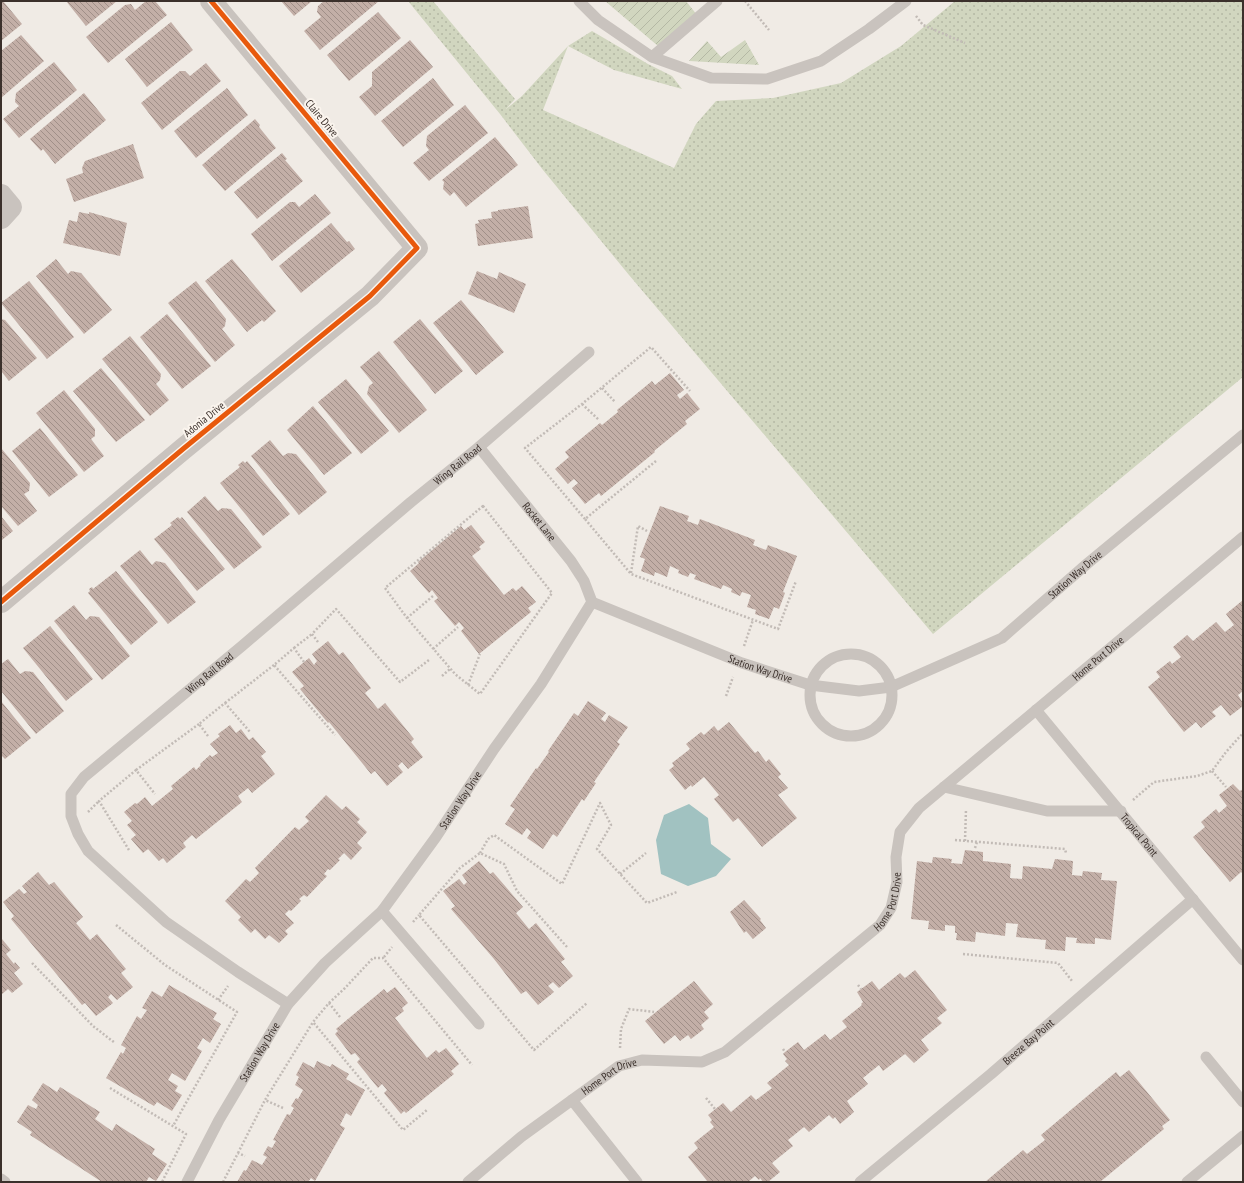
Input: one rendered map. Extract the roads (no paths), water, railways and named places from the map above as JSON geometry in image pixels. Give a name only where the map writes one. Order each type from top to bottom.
[{"type":"street","name":"Claire Drive","points":[[211,1],[417,248]]},
{"type":"street","points":[[1,195],[11,207],[1,218]]},
{"type":"street","name":"Adonia Drive","points":[[1,602],[183,449],[370,296],[417,248]]},
{"type":"lane","points":[[579,1],[598,20],[652,57],[711,78],[767,79],[821,61],[869,30],[905,1]]},
{"type":"lane","points":[[652,57],[717,1]]},
{"type":"lane","name":"Wing Rail Road","points":[[288,1004],[238,972],[166,922],[88,851],[78,834],[71,816],[71,794],[84,777],[299,598],[411,502],[479,447],[589,352]]},
{"type":"lane","name":"Station Way Drive","points":[[187,1182],[219,1120],[288,1004],[325,963],[382,911],[436,837],[494,749],[541,684],[592,602],[742,663],[810,685],[859,690],[891,687],[1002,638],[1088,563],[1243,435]]},
{"type":"lane","name":"Rocket Lane","points":[[479,447],[571,561],[584,581],[592,602]]},
{"type":"lane","name":"Home Port Drive","points":[[468,1182],[521,1137],[619,1066],[642,1060],[702,1062],[725,1052],[880,925],[891,908],[897,882],[896,857],[900,832],[919,808],[1243,538]]},
{"type":"lane","points":[[851,653],[869,658],[884,670],[891,687],[891,702],[886,715],[877,726],[864,734],[850,736],[836,733],[823,725],[814,714],[809,699],[810,685],[819,668],[833,657],[851,653]]},
{"type":"lane","name":"Tropical Point","points":[[1036,710],[1193,899],[1241,953]]},
{"type":"lane","points":[[944,787],[1047,811],[1121,811]]},
{"type":"lane","name":"Breeze Bay Point","points":[[860,1182],[974,1088],[1193,899]]},
{"type":"lane","points":[[382,911],[479,1024]]},
{"type":"lane","points":[[1206,1057],[1243,1102]]},
{"type":"lane","points":[[572,1100],[637,1182]]},
{"type":"lane","points":[[1187,1182],[1243,1136]]},
{"type":"lane","points":[[1,1180],[5,1182]]},
{"type":"water","points":[[689,804],[708,818],[711,844],[731,859],[716,876],[688,886],[661,874],[656,840],[664,815]]}]
